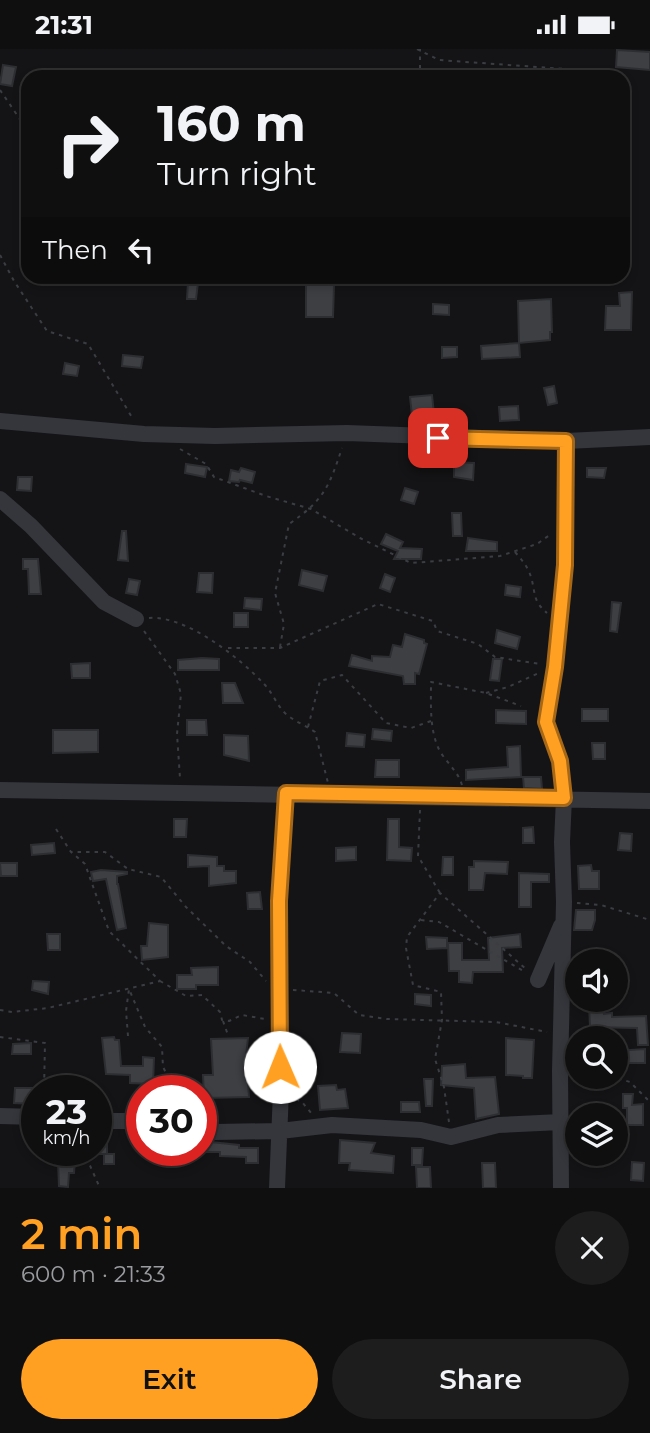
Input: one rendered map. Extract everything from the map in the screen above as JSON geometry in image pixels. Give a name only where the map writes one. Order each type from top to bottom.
[{"type":"street","points":[[0,421],[144,435],[347,433],[566,441],[650,437]]},
{"type":"street","points":[[561,1188],[564,798],[560,761],[546,722],[555,667],[565,565],[566,441]]},
{"type":"street","points":[[0,499],[31,526],[104,602],[136,619]]},
{"type":"street","points":[[0,789],[650,801]]},
{"type":"street","points":[[277,1188],[281,1091],[279,901],[286,793]]},
{"type":"street","points":[[538,980],[564,921]]},
{"type":"street","points":[[0,1116],[21,1117]]},
{"type":"street","points":[[217,1132],[280,1131],[332,1125],[421,1130],[451,1137],[498,1125],[561,1122]]},
{"type":"path","points":[[419,70],[419,50],[439,60],[462,63],[577,70]]},
{"type":"path","points":[[0,90],[21,121]]},
{"type":"path","points":[[0,255],[47,331],[88,344],[144,435]]},
{"type":"path","points":[[280,647],[284,624],[275,593],[289,524],[311,509],[330,484],[347,433]]},
{"type":"path","points":[[178,448],[206,464],[214,477],[311,509],[360,538],[411,563],[500,556],[537,544],[566,524]]},
{"type":"path","points":[[515,551],[525,563],[530,575],[536,603],[558,623]]},
{"type":"path","points":[[226,648],[280,647],[378,604],[433,621],[438,631],[478,644],[495,657],[555,667]]},
{"type":"path","points":[[136,619],[165,618],[226,648],[264,683],[284,712],[317,736],[327,780],[337,795]]},
{"type":"path","points":[[136,619],[175,674],[181,694],[177,734],[181,791]]},
{"type":"path","points":[[486,693],[508,687],[555,667]]},
{"type":"path","points":[[308,727],[320,681],[342,675],[386,723],[411,728],[432,720]]},
{"type":"path","points":[[466,796],[458,773],[440,751],[432,720],[431,682],[486,693],[521,706]]},
{"type":"path","points":[[418,827],[418,856],[440,893],[538,980]]},
{"type":"path","points":[[56,829],[71,852],[85,864],[109,931],[160,981],[186,996],[202,995],[220,1011],[228,1035]]},
{"type":"path","points":[[71,852],[105,852],[128,869],[161,877],[186,907],[226,946],[250,962],[280,993],[334,993],[359,1015],[387,1019],[496,1022],[562,1035]]},
{"type":"path","points":[[440,893],[407,937],[406,948],[413,985],[441,992],[442,1020],[435,1059],[444,1087],[451,1137]]},
{"type":"path","points":[[564,902],[601,905],[650,920]]},
{"type":"path","points":[[421,921],[439,922],[538,980]]},
{"type":"path","points":[[0,1010],[12,1012],[48,1008],[160,981]]},
{"type":"path","points":[[128,1036],[126,1011],[129,989]]},
{"type":"path","points":[[129,989],[145,1027],[162,1047],[163,1067],[167,1075]]},
{"type":"path","points":[[222,1020],[229,1021],[242,1015],[248,1018],[280,1020]]},
{"type":"path","points":[[0,1037],[45,1043],[44,1075]]},
{"type":"path","points":[[628,1081],[650,1102]]},
{"type":"path","points":[[281,1091],[302,1101],[321,1126]]},
{"type":"path","points":[[90,1166],[100,1188]]},
{"type":"building","points":[[617,50],[650,52],[650,70],[616,67]]},
{"type":"building","points":[[3,65],[16,67],[12,86],[0,84]]},
{"type":"building","points":[[188,284],[198,284],[196,299],[187,299]]},
{"type":"building","points":[[306,284],[334,285],[333,317],[306,317]]},
{"type":"building","points":[[632,292],[631,330],[605,330],[606,306],[620,306],[619,293]]},
{"type":"building","points":[[551,299],[550,340],[519,343],[518,301]]},
{"type":"building","points":[[433,304],[449,305],[449,315],[433,314]]},
{"type":"building","points":[[519,343],[520,357],[482,359],[481,346]]},
{"type":"building","points":[[442,347],[457,347],[457,357],[442,358]]},
{"type":"building","points":[[123,355],[143,357],[141,368],[122,366]]},
{"type":"building","points":[[65,363],[79,366],[77,376],[63,374]]},
{"type":"building","points":[[554,386],[557,403],[548,405],[544,388]]},
{"type":"building","points":[[432,395],[434,414],[412,416],[410,397]]},
{"type":"building","points":[[518,406],[519,420],[500,421],[499,407]]},
{"type":"building","points":[[454,462],[474,463],[473,480],[454,477]]},
{"type":"building","points":[[186,464],[207,467],[205,477],[185,473]]},
{"type":"building","points":[[241,468],[255,472],[252,483],[229,481],[231,470],[239,472]]},
{"type":"building","points":[[587,468],[606,468],[604,478],[587,477]]},
{"type":"building","points":[[18,477],[32,477],[31,491],[17,490]]},
{"type":"building","points":[[405,488],[418,492],[414,504],[401,500]]},
{"type":"building","points":[[452,513],[461,513],[462,536],[453,536]]},
{"type":"building","points":[[122,531],[126,531],[128,561],[118,560]]},
{"type":"building","points":[[386,534],[403,542],[400,548],[422,549],[421,559],[394,559],[398,551],[381,544]]},
{"type":"building","points":[[468,538],[497,542],[497,551],[466,551]]},
{"type":"building","points":[[23,559],[38,559],[41,594],[29,594],[28,569],[23,569]]},
{"type":"building","points":[[302,570],[327,576],[323,591],[299,585]]},
{"type":"building","points":[[199,573],[213,573],[212,593],[197,592]]},
{"type":"building","points":[[385,574],[395,578],[390,592],[380,588]]},
{"type":"building","points":[[129,579],[140,581],[137,595],[126,593]]},
{"type":"building","points":[[506,585],[521,587],[520,597],[505,595]]},
{"type":"building","points":[[245,598],[262,599],[261,610],[244,608]]},
{"type":"building","points":[[612,602],[621,603],[617,632],[610,631]]},
{"type":"building","points":[[234,613],[248,613],[248,627],[234,627]]},
{"type":"building","points":[[497,630],[520,637],[517,649],[495,643]]},
{"type":"building","points":[[405,634],[424,640],[427,644],[419,674],[415,673],[415,684],[404,684],[403,676],[349,666],[352,655],[372,661],[372,656],[390,657],[393,645],[402,647]]},
{"type":"building","points":[[219,659],[219,670],[178,670],[178,660]]},
{"type":"building","points":[[493,659],[502,659],[499,681],[490,680]]},
{"type":"building","points":[[90,663],[90,678],[72,678],[71,664]]},
{"type":"building","points":[[222,683],[235,683],[243,703],[223,703]]},
{"type":"building","points":[[582,709],[608,709],[608,721],[582,721]]},
{"type":"building","points":[[496,710],[526,711],[526,724],[496,723]]},
{"type":"building","points":[[187,720],[206,720],[207,735],[187,735]]},
{"type":"building","points":[[373,729],[392,731],[391,741],[372,739]]},
{"type":"building","points":[[53,730],[98,730],[98,752],[53,753]]},
{"type":"building","points":[[347,733],[365,735],[364,747],[346,746]]},
{"type":"building","points":[[224,735],[248,736],[249,761],[224,755]]},
{"type":"building","points":[[592,743],[605,743],[605,759],[593,759]]},
{"type":"building","points":[[520,746],[521,777],[466,780],[466,770],[508,767],[507,747]]},
{"type":"building","points":[[376,760],[399,760],[399,777],[375,777]]},
{"type":"building","points":[[523,777],[541,777],[542,789],[524,788]]},
{"type":"building","points":[[174,819],[187,819],[186,837],[174,837]]},
{"type":"building","points":[[388,819],[399,819],[399,847],[412,848],[411,861],[387,860]]},
{"type":"building","points":[[533,827],[534,843],[523,843],[523,828]]},
{"type":"building","points":[[620,833],[632,834],[631,851],[618,850]]},
{"type":"building","points":[[54,843],[55,853],[32,855],[31,845]]},
{"type":"building","points":[[356,847],[356,860],[336,861],[336,848]]},
{"type":"building","points":[[188,855],[217,857],[217,866],[224,866],[224,871],[236,871],[236,883],[209,886],[209,866],[188,867]]},
{"type":"building","points":[[443,857],[453,857],[453,875],[442,875]]},
{"type":"building","points":[[474,861],[508,862],[507,874],[485,873],[483,890],[469,890],[469,867],[474,867]]},
{"type":"building","points":[[0,863],[17,863],[17,876],[1,876]]},
{"type":"building","points":[[591,865],[592,871],[599,871],[599,889],[579,889],[578,866]]},
{"type":"building","points":[[91,872],[127,872],[117,876],[126,928],[117,930],[106,879],[93,881]]},
{"type":"building","points":[[519,873],[549,874],[549,882],[531,882],[531,907],[519,907]]},
{"type":"building","points":[[260,892],[262,909],[248,909],[247,893]]},
{"type":"building","points":[[576,910],[595,910],[592,930],[574,930]]},
{"type":"building","points":[[149,923],[168,925],[168,957],[142,960],[141,946],[147,946]]},
{"type":"building","points":[[47,934],[60,934],[60,950],[48,950]]},
{"type":"building","points":[[520,934],[521,947],[502,948],[503,972],[473,972],[472,983],[459,982],[459,971],[449,971],[448,943],[462,943],[462,960],[489,960],[488,938]]},
{"type":"building","points":[[426,937],[447,938],[447,948],[427,949]]},
{"type":"building","points":[[218,967],[218,985],[196,985],[196,989],[177,989],[177,975],[192,975],[191,968]]},
{"type":"building","points":[[33,981],[49,982],[48,994],[32,990]]},
{"type":"building","points":[[415,994],[431,995],[431,1006],[415,1004]]},
{"type":"building","points":[[589,1012],[612,1013],[612,1017],[646,1016],[648,1045],[638,1045],[637,1028],[590,1026]]},
{"type":"building","points":[[342,1033],[361,1034],[360,1053],[340,1052]]},
{"type":"building","points":[[114,1037],[119,1040],[121,1066],[143,1066],[143,1057],[154,1058],[153,1075],[106,1074],[102,1038]]},
{"type":"building","points":[[248,1038],[245,1066],[249,1097],[217,1098],[217,1075],[213,1075],[211,1039]]},
{"type":"building","points":[[506,1038],[534,1040],[532,1078],[506,1075]]},
{"type":"building","points":[[31,1043],[31,1054],[12,1054],[13,1044]]},
{"type":"building","points":[[645,1049],[645,1063],[628,1063],[628,1050]]},
{"type":"building","points":[[465,1064],[466,1078],[495,1077],[499,1114],[476,1119],[474,1088],[441,1085],[442,1066]]},
{"type":"building","points":[[424,1079],[433,1079],[432,1106],[426,1106]]},
{"type":"building","points":[[336,1085],[337,1090],[345,1089],[348,1108],[320,1110],[318,1086]]},
{"type":"building","points":[[15,1088],[21,1088],[21,1103],[14,1103]]},
{"type":"building","points":[[623,1094],[633,1094],[632,1105],[643,1104],[643,1125],[628,1125],[628,1103],[623,1103]]},
{"type":"building","points":[[401,1102],[419,1102],[420,1112],[401,1112]]},
{"type":"building","points":[[340,1140],[375,1143],[371,1153],[394,1156],[393,1173],[349,1170],[350,1163],[339,1163]]},
{"type":"building","points":[[217,1143],[239,1145],[239,1148],[258,1148],[258,1163],[246,1163],[246,1157],[220,1156],[220,1152],[217,1152]]},
{"type":"building","points":[[412,1148],[423,1148],[422,1165],[412,1165]]},
{"type":"building","points":[[632,1162],[644,1163],[643,1181],[631,1180]]},
{"type":"building","points":[[482,1163],[495,1163],[496,1188],[483,1188]]},
{"type":"building","points":[[58,1166],[74,1166],[74,1173],[69,1173],[68,1187],[59,1186]]},
{"type":"building","points":[[416,1167],[430,1167],[431,1188],[417,1188]]},
{"type":"route","points":[[280,1067],[279,901],[286,793],[564,798],[560,761],[546,722],[555,667],[565,565],[566,441],[438,438]]}]
